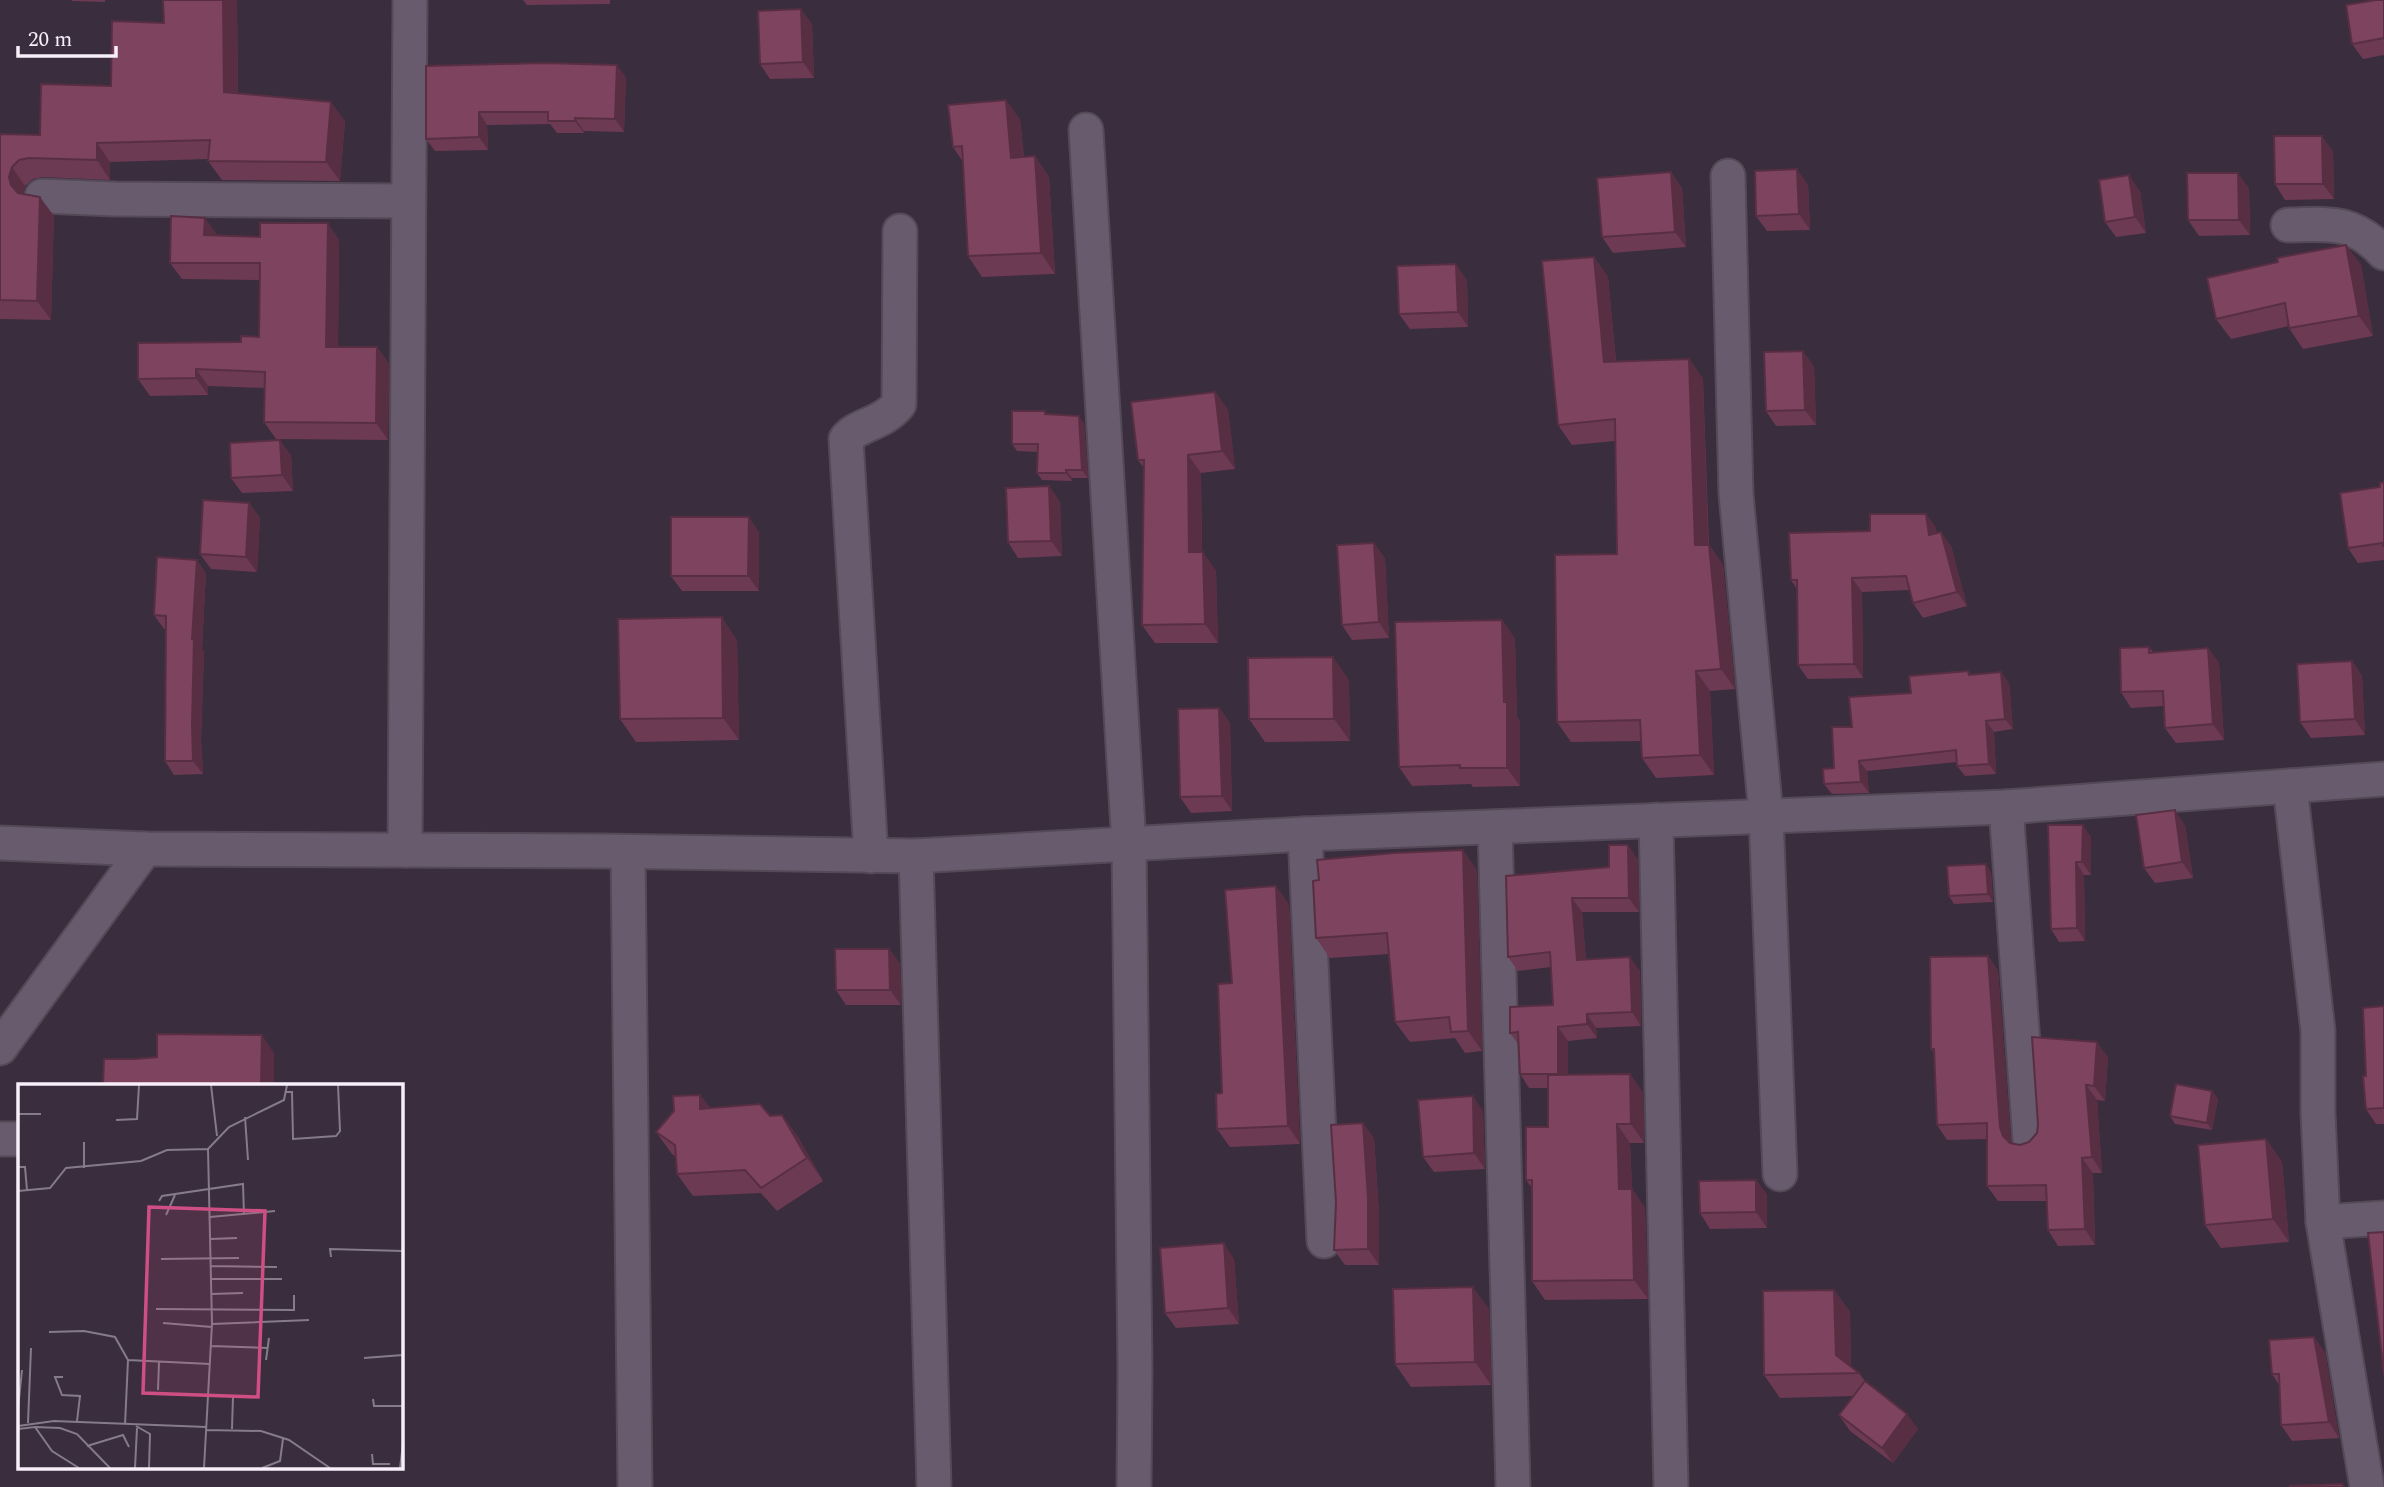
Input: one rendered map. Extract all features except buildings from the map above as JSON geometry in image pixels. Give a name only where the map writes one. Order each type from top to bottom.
[{"type":"street","points":[[405,850],[410,0]]},
{"type":"street","points":[[1086,130],[1129,845],[1136,1371],[1134,1487]]},
{"type":"street","points":[[1728,176],[1736,494],[1766,816],[1780,1174]]},
{"type":"street","points":[[43,196],[408,201]]},
{"type":"street","points":[[2288,225],[2337,223],[2369,237],[2384,253]]},
{"type":"street","points":[[871,856],[846,439],[851,432],[890,415],[899,404],[900,231]]},
{"type":"street","points":[[0,843],[145,849],[916,856],[1305,834],[2006,807],[2384,779]]},
{"type":"street","points":[[2290,786],[2318,1031],[2318,1113],[2323,1222],[2367,1487]]},
{"type":"street","points":[[2006,807],[2030,1141]]},
{"type":"street","points":[[1656,820],[1671,1487]]},
{"type":"street","points":[[1495,827],[1513,1487]]},
{"type":"street","points":[[1305,834],[1324,1241]]},
{"type":"street","points":[[0,1048],[145,849]]},
{"type":"street","points":[[628,852],[635,1487]]},
{"type":"street","points":[[916,856],[934,1487]]},
{"type":"street","points":[[0,1139],[18,1139]]},
{"type":"street","points":[[2323,1222],[2384,1218]]}]
